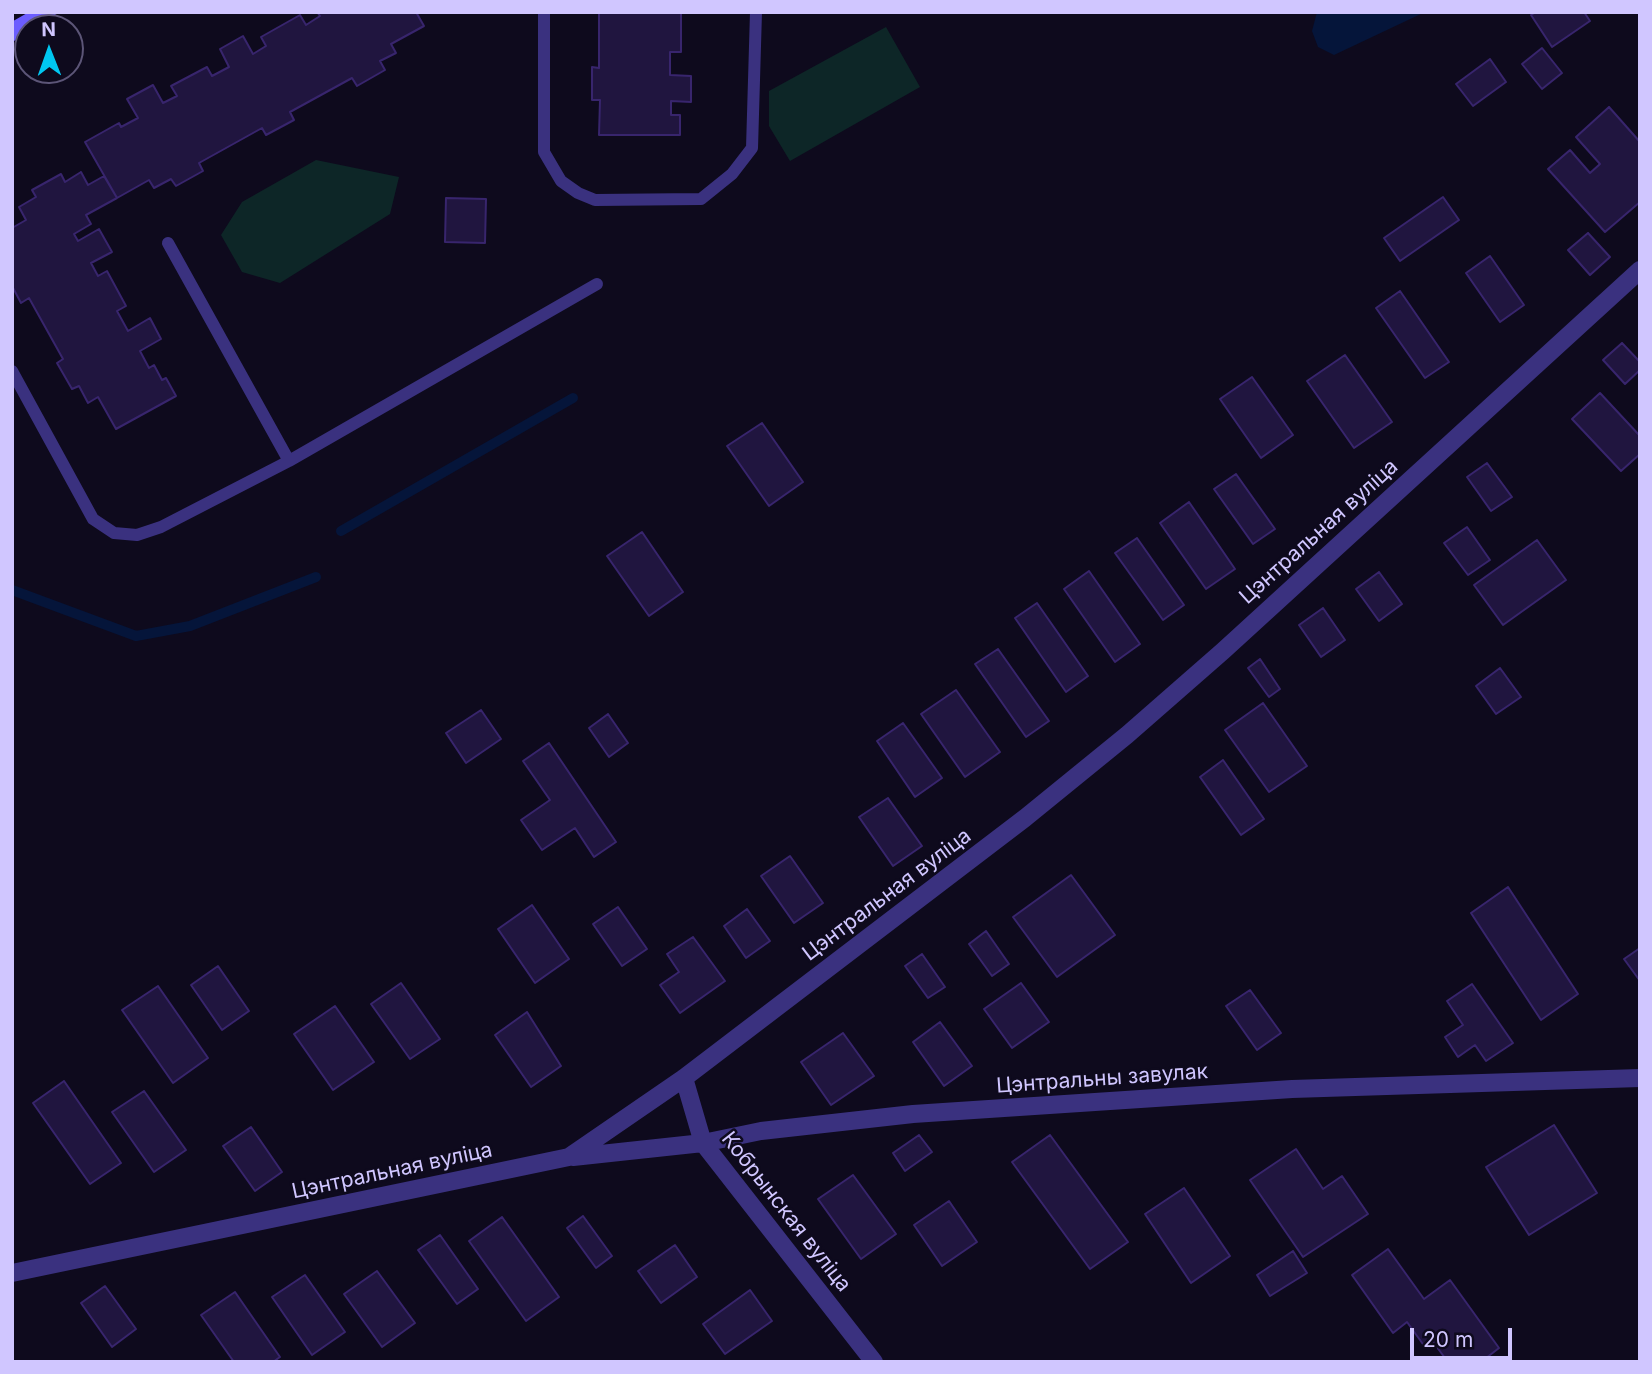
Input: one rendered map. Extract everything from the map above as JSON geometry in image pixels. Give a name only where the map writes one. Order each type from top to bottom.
[{"type":"street","points":[[12,33],[47,12]]},
{"type":"street","name":"Цэнтральная вуліца","points":[[12,1273],[569,1157],[684,1078],[1026,818],[1223,651],[1640,271]]},
{"type":"street","name":"Цэнтральны завулак","points":[[569,1157],[703,1143],[761,1131],[913,1114],[1292,1089],[1640,1077]]},
{"type":"street","name":"Кобрынская вуліца","points":[[684,1078],[703,1143],[874,1362]]},
{"type":"lane","points":[[544,12],[544,152],[561,181],[578,193],[595,200],[701,199],[732,174],[752,148],[756,12]]},
{"type":"lane","points":[[168,243],[289,461]]},
{"type":"lane","points":[[12,370],[93,519],[114,533],[137,536],[161,527],[289,461],[597,284]]},
{"type":"green space","points":[[886,27],[920,87],[790,161],[769,126],[769,91]]},
{"type":"green space","points":[[316,160],[399,177],[390,214],[280,283],[242,272],[221,235],[242,202]]},
{"type":"water","points":[[1317,12],[1425,12],[1334,55],[1318,47],[1312,31]]},
{"type":"building","points":[[317,12],[416,12],[424,26],[391,44],[396,53],[380,61],[385,70],[357,86],[352,78],[290,112],[294,120],[266,135],[262,128],[199,163],[203,171],[176,186],[171,179],[154,188],[149,180],[117,198],[85,142],[119,123],[121,127],[138,118],[127,99],[153,85],[163,103],[177,96],[171,86],[207,67],[212,76],[229,67],[220,49],[243,36],[253,54],[266,46],[261,37],[300,15],[306,25],[320,16]]},
{"type":"building","points":[[599,12],[681,12],[681,52],[670,52],[670,75],[691,76],[691,102],[671,101],[671,115],[680,115],[680,135],[599,135],[600,100],[592,100],[592,67],[599,68]]},
{"type":"building","points":[[1536,12],[1584,12],[1590,21],[1552,47],[1531,15]]},
{"type":"building","points":[[1542,48],[1562,73],[1542,89],[1522,64]]},
{"type":"building","points":[[1490,59],[1506,82],[1473,106],[1456,84]]},
{"type":"building","points":[[1609,107],[1640,142],[1640,202],[1605,232],[1548,169],[1570,150],[1590,173],[1600,164],[1576,137]]},
{"type":"building","points":[[81,172],[88,185],[104,176],[117,198],[86,215],[91,224],[74,234],[78,241],[99,229],[112,252],[91,263],[98,276],[107,271],[126,306],[117,311],[128,331],[150,318],[161,339],[140,351],[149,368],[154,365],[162,380],[166,378],[176,396],[116,429],[98,397],[88,403],[79,386],[72,389],[57,363],[63,359],[29,298],[21,303],[12,286],[12,228],[26,220],[19,207],[36,197],[32,190],[61,174],[65,182]]},
{"type":"building","points":[[1443,197],[1459,220],[1400,261],[1384,238]]},
{"type":"building","points":[[446,198],[486,199],[485,243],[445,242]]},
{"type":"building","points":[[1588,233],[1610,257],[1590,275],[1568,250]]},
{"type":"building","points":[[1490,256],[1524,305],[1500,322],[1466,273]]},
{"type":"building","points":[[1400,291],[1449,362],[1425,378],[1376,308]]},
{"type":"building","points":[[1622,343],[1640,362],[1640,370],[1625,384],[1603,360]]},
{"type":"building","points":[[1345,355],[1392,422],[1354,448],[1307,381]]},
{"type":"building","points":[[1252,377],[1293,435],[1261,458],[1220,399]]},
{"type":"building","points":[[1600,393],[1640,436],[1640,454],[1621,471],[1572,419]]},
{"type":"building","points":[[762,423],[803,482],[769,506],[727,446]]},
{"type":"building","points":[[1487,463],[1512,497],[1491,511],[1467,477]]},
{"type":"building","points":[[1236,474],[1275,529],[1253,544],[1214,489]]},
{"type":"building","points":[[1189,502],[1235,569],[1206,589],[1160,523]]},
{"type":"building","points":[[1467,527],[1490,560],[1468,575],[1444,543]]},
{"type":"building","points":[[642,532],[683,592],[649,616],[607,556]]},
{"type":"building","points":[[1137,538],[1184,605],[1163,620],[1115,553]]},
{"type":"building","points":[[1537,540],[1566,580],[1503,625],[1474,585]]},
{"type":"building","points":[[1089,571],[1140,644],[1115,662],[1064,589]]},
{"type":"building","points":[[1379,572],[1402,604],[1379,621],[1356,589]]},
{"type":"building","points":[[1037,603],[1088,676],[1066,692],[1015,618]]},
{"type":"building","points":[[1323,608],[1345,640],[1321,657],[1299,625]]},
{"type":"building","points":[[998,649],[1049,721],[1026,737],[975,664]]},
{"type":"building","points":[[1260,659],[1280,689],[1269,697],[1248,668]]},
{"type":"building","points":[[1500,668],[1521,697],[1496,714],[1476,686]]},
{"type":"building","points":[[956,690],[1000,752],[965,777],[921,714]]},
{"type":"building","points":[[1263,703],[1307,766],[1269,792],[1225,730]]},
{"type":"building","points":[[481,710],[501,739],[466,763],[446,733]]},
{"type":"building","points":[[608,714],[628,743],[609,757],[589,728]]},
{"type":"building","points":[[903,723],[942,778],[915,797],[877,741]]},
{"type":"building","points":[[549,743],[616,842],[594,857],[575,828],[542,850],[521,820],[550,800],[523,761]]},
{"type":"building","points":[[1223,760],[1264,819],[1241,835],[1200,777]]},
{"type":"building","points":[[888,798],[922,846],[893,866],[859,817]]},
{"type":"building","points":[[790,856],[823,903],[794,923],[761,876]]},
{"type":"building","points":[[1071,875],[1115,935],[1057,977],[1013,917]]},
{"type":"building","points":[[1508,887],[1578,994],[1541,1020],[1471,913]]},
{"type":"building","points":[[532,905],[569,959],[535,983],[498,929]]},
{"type":"building","points":[[618,907],[647,949],[622,966],[593,924]]},
{"type":"building","points":[[747,909],[770,941],[746,958],[724,926]]},
{"type":"building","points":[[986,931],[1009,964],[992,976],[969,944]]},
{"type":"building","points":[[693,937],[725,981],[680,1013],[660,985],[679,972],[667,954]]},
{"type":"building","points":[[1640,948],[1640,981],[1624,959]]},
{"type":"building","points":[[922,954],[945,987],[928,998],[905,966]]},
{"type":"building","points":[[218,966],[249,1011],[222,1030],[191,985]]},
{"type":"building","points":[[401,983],[440,1039],[410,1059],[371,1004]]},
{"type":"building","points":[[1021,983],[1049,1022],[1012,1048],[984,1009]]},
{"type":"building","points":[[1472,984],[1513,1043],[1486,1061],[1475,1045],[1458,1057],[1445,1037],[1463,1025],[1447,1001]]},
{"type":"building","points":[[158,986],[208,1058],[173,1083],[122,1010]]},
{"type":"building","points":[[1250,990],[1281,1033],[1257,1050],[1226,1006]]},
{"type":"building","points":[[335,1006],[374,1062],[333,1090],[294,1034]]},
{"type":"building","points":[[527,1012],[561,1066],[531,1087],[495,1035]]},
{"type":"building","points":[[940,1022],[972,1066],[944,1086],[913,1042]]},
{"type":"building","points":[[843,1033],[874,1076],[831,1105],[801,1062]]},
{"type":"building","points":[[64,1081],[121,1163],[90,1184],[33,1103]]},
{"type":"building","points":[[144,1091],[186,1150],[154,1172],[112,1112]]},
{"type":"building","points":[[1554,1125],[1597,1193],[1529,1235],[1486,1167]]},
{"type":"building","points":[[251,1127],[282,1172],[255,1191],[223,1146]]},
{"type":"building","points":[[919,1135],[932,1152],[905,1171],[893,1153]]},
{"type":"building","points":[[1050,1135],[1128,1242],[1090,1269],[1012,1162]]},
{"type":"building","points":[[1296,1149],[1323,1189],[1342,1176],[1368,1214],[1303,1257],[1250,1180]]},
{"type":"building","points":[[853,1175],[896,1234],[861,1259],[818,1199]]},
{"type":"building","points":[[1184,1188],[1230,1256],[1191,1283],[1145,1214]]},
{"type":"building","points":[[949,1201],[977,1242],[942,1266],[914,1225]]},
{"type":"building","points":[[583,1216],[612,1256],[596,1268],[567,1228]]},
{"type":"building","points":[[502,1217],[559,1297],[526,1321],[469,1241]]},
{"type":"building","points":[[440,1235],[478,1289],[457,1304],[418,1250]]},
{"type":"building","points":[[675,1245],[697,1277],[661,1303],[638,1271]]},
{"type":"building","points":[[1388,1249],[1424,1299],[1450,1280],[1499,1348],[1481,1362],[1448,1362],[1433,1342],[1425,1347],[1407,1322],[1393,1333],[1352,1275]]},
{"type":"building","points":[[1293,1251],[1307,1273],[1270,1296],[1257,1275]]},
{"type":"building","points":[[377,1271],[415,1323],[382,1347],[344,1294]]},
{"type":"building","points":[[305,1275],[345,1332],[312,1355],[272,1297]]},
{"type":"building","points":[[105,1286],[136,1329],[112,1347],[81,1303]]},
{"type":"building","points":[[750,1290],[772,1321],[725,1354],[703,1324]]},
{"type":"building","points":[[235,1292],[280,1357],[273,1362],[234,1362],[201,1315]]},
{"type":"waterway","points":[[341,531],[573,398]]},
{"type":"waterway","points":[[12,590],[136,636],[190,626],[316,577]]}]
